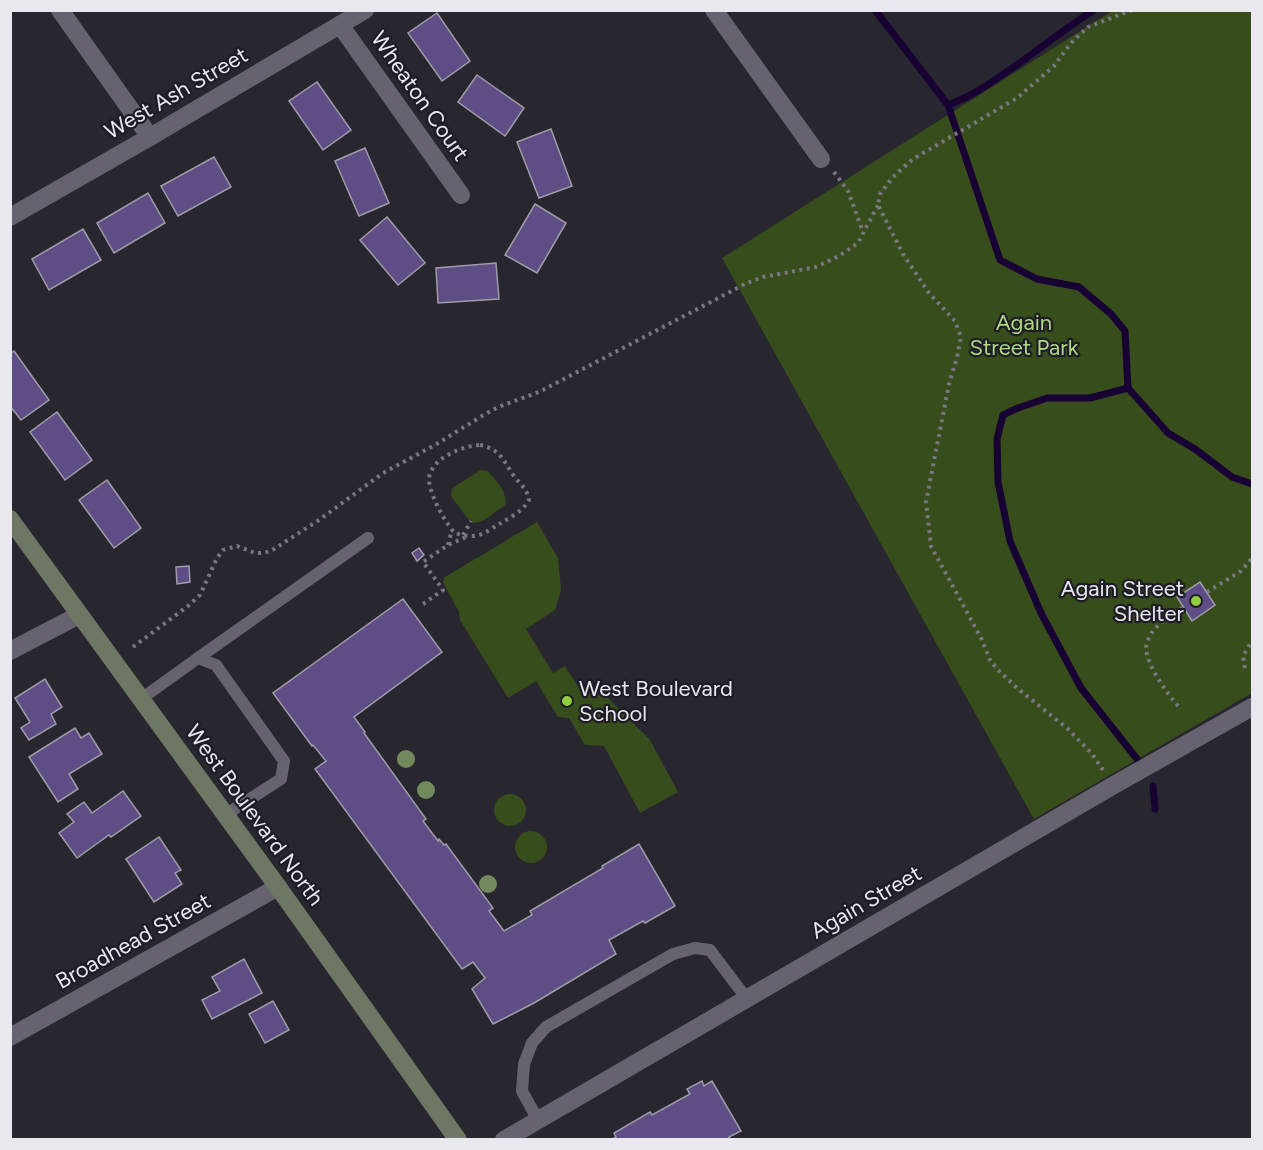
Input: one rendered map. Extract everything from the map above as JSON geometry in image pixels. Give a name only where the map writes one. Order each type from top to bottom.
[{"type":"main road","name":"West Boulevard North","points":[[10,519],[278,887],[458,1140]]},
{"type":"street","points":[[60,10],[150,137]]},
{"type":"street","name":"West Ash Street","points":[[10,217],[365,10]]},
{"type":"street","points":[[714,10],[820,159]]},
{"type":"street","name":"Wheaton Court","points":[[340,25],[461,195]]},
{"type":"street","points":[[10,651],[79,615]]},
{"type":"street","name":"Again Street","points":[[504,1140],[1252,706]]},
{"type":"street","name":"Broadhead Street","points":[[10,1037],[278,887]]},
{"type":"lane","points":[[141,699],[368,538]]},
{"type":"lane","points":[[198,658],[216,665],[284,761],[281,779],[225,815]]},
{"type":"lane","points":[[538,1120],[522,1091],[524,1064],[532,1043],[546,1027],[673,954],[695,948],[710,950],[747,999]]},
{"type":"path","points":[[133,647],[200,595],[223,550],[237,546],[255,553],[271,551],[319,520],[383,473],[498,407],[539,392],[747,283],[763,277],[816,267],[839,256],[858,243],[878,205],[880,194],[893,177],[913,159],[1017,98],[1054,66],[1071,43],[1088,27],[1132,10]]},
{"type":"path","points":[[820,159],[838,176],[848,191],[864,232]]},
{"type":"path","points":[[878,205],[903,254],[929,292],[955,321],[961,337],[949,384],[926,502],[931,546],[982,640],[990,660],[1017,688],[1068,729],[1092,754],[1114,785]]},
{"type":"path","points":[[423,604],[443,590],[423,562],[448,545],[469,536],[483,534],[510,518],[529,500],[528,492],[504,459],[492,448],[480,445],[459,449],[446,456],[434,468],[429,482],[433,497],[452,529],[457,534],[469,536]]},
{"type":"path","points":[[462,535],[471,522]]},
{"type":"path","points":[[448,545],[452,529]]},
{"type":"path","points":[[1207,592],[1240,571],[1252,558]]},
{"type":"path","points":[[1178,706],[1150,663],[1146,647],[1153,632],[1164,620],[1183,607]]},
{"type":"path","points":[[1245,668],[1243,656],[1252,641]]},
{"type":"green space","name":"Again Street Park","points":[[1112,11],[1252,11],[1252,693],[1034,819],[722,258]]},
{"type":"green space","points":[[481,470],[488,471],[501,487],[505,496],[505,505],[483,521],[475,523],[468,519],[451,496],[452,488]]},
{"type":"green space","points":[[537,522],[558,558],[561,590],[555,610],[526,629],[553,673],[565,666],[584,696],[593,691],[606,696],[650,740],[678,792],[640,813],[604,746],[585,745],[569,718],[558,717],[536,681],[508,698],[460,620],[459,612],[443,582],[445,577]]},
{"type":"green space","points":[[510,794],[521,799],[526,810],[521,821],[510,826],[499,821],[494,810],[499,799]]},
{"type":"green space","points":[[531,831],[542,836],[547,847],[542,858],[531,863],[520,858],[515,847],[520,836]]},
{"type":"building","points":[[437,13],[470,61],[442,81],[408,33]]},
{"type":"building","points":[[477,75],[524,108],[505,136],[458,102]]},
{"type":"building","points":[[317,82],[351,130],[323,150],[289,101]]},
{"type":"building","points":[[551,129],[572,186],[539,198],[517,142]]},
{"type":"building","points":[[365,148],[389,203],[359,216],[335,161]]},
{"type":"building","points":[[214,157],[231,187],[178,216],[161,186]]},
{"type":"building","points":[[148,193],[165,223],[114,253],[97,223]]},
{"type":"building","points":[[535,204],[566,223],[537,273],[505,255]]},
{"type":"building","points":[[387,217],[425,263],[398,285],[360,240]]},
{"type":"building","points":[[83,229],[101,260],[49,290],[32,259]]},
{"type":"building","points":[[496,263],[499,299],[438,303],[436,268]]},
{"type":"building","points":[[14,351],[49,400],[21,420],[10,406],[10,354]]},
{"type":"building","points":[[57,412],[92,460],[65,480],[30,432]]},
{"type":"building","points":[[107,480],[141,528],[114,548],[79,500]]},
{"type":"building","points":[[419,548],[424,555],[417,561],[412,553]]},
{"type":"building","points":[[189,566],[190,582],[177,584],[176,567]]},
{"type":"building","name":"Again Street Shelter","points":[[1200,582],[1215,605],[1192,621],[1177,597]]},
{"type":"building","points":[[403,599],[442,652],[354,717],[426,819],[423,821],[438,841],[439,839],[444,845],[446,844],[493,908],[489,911],[504,931],[532,915],[530,911],[639,844],[675,906],[609,940],[616,954],[534,1003],[493,1024],[472,989],[485,978],[473,962],[462,969],[315,769],[326,761],[312,746],[273,693]]},
{"type":"building","points":[[45,679],[62,707],[51,714],[56,724],[29,740],[21,728],[30,722],[15,698]]},
{"type":"building","points":[[75,728],[81,738],[89,733],[102,754],[69,774],[78,789],[58,802],[29,757]]},
{"type":"building","points":[[123,791],[141,816],[77,858],[59,833],[74,822],[67,814],[84,802],[92,813]]},
{"type":"building","points":[[159,837],[181,870],[175,873],[182,884],[154,902],[126,859]]},
{"type":"building","points":[[244,959],[262,993],[212,1019],[202,1000],[220,991],[212,977]]},
{"type":"building","points":[[273,1001],[289,1030],[265,1043],[249,1014]]},
{"type":"building","points":[[702,1081],[704,1086],[712,1081],[741,1131],[729,1137],[731,1140],[611,1140],[616,1137],[614,1133],[650,1112],[652,1115],[690,1094],[687,1089]]},
{"type":"waterway","points":[[875,10],[948,105],[990,84],[1094,10]]},
{"type":"waterway","points":[[948,105],[1000,260],[1037,279],[1079,287],[1111,314],[1125,331],[1128,388],[1168,433],[1195,449],[1232,477],[1252,484]]},
{"type":"waterway","points":[[1128,388],[1090,398],[1047,398],[1003,415],[997,439],[998,482],[1010,541],[1041,613],[1081,688],[1137,759]]},
{"type":"waterway","points":[[1153,786],[1155,809]]},
{"type":"place","name":"Again Street Shelter","points":[[1196,601]]},
{"type":"place","name":"West Boulevard School","points":[[567,701]]}]
